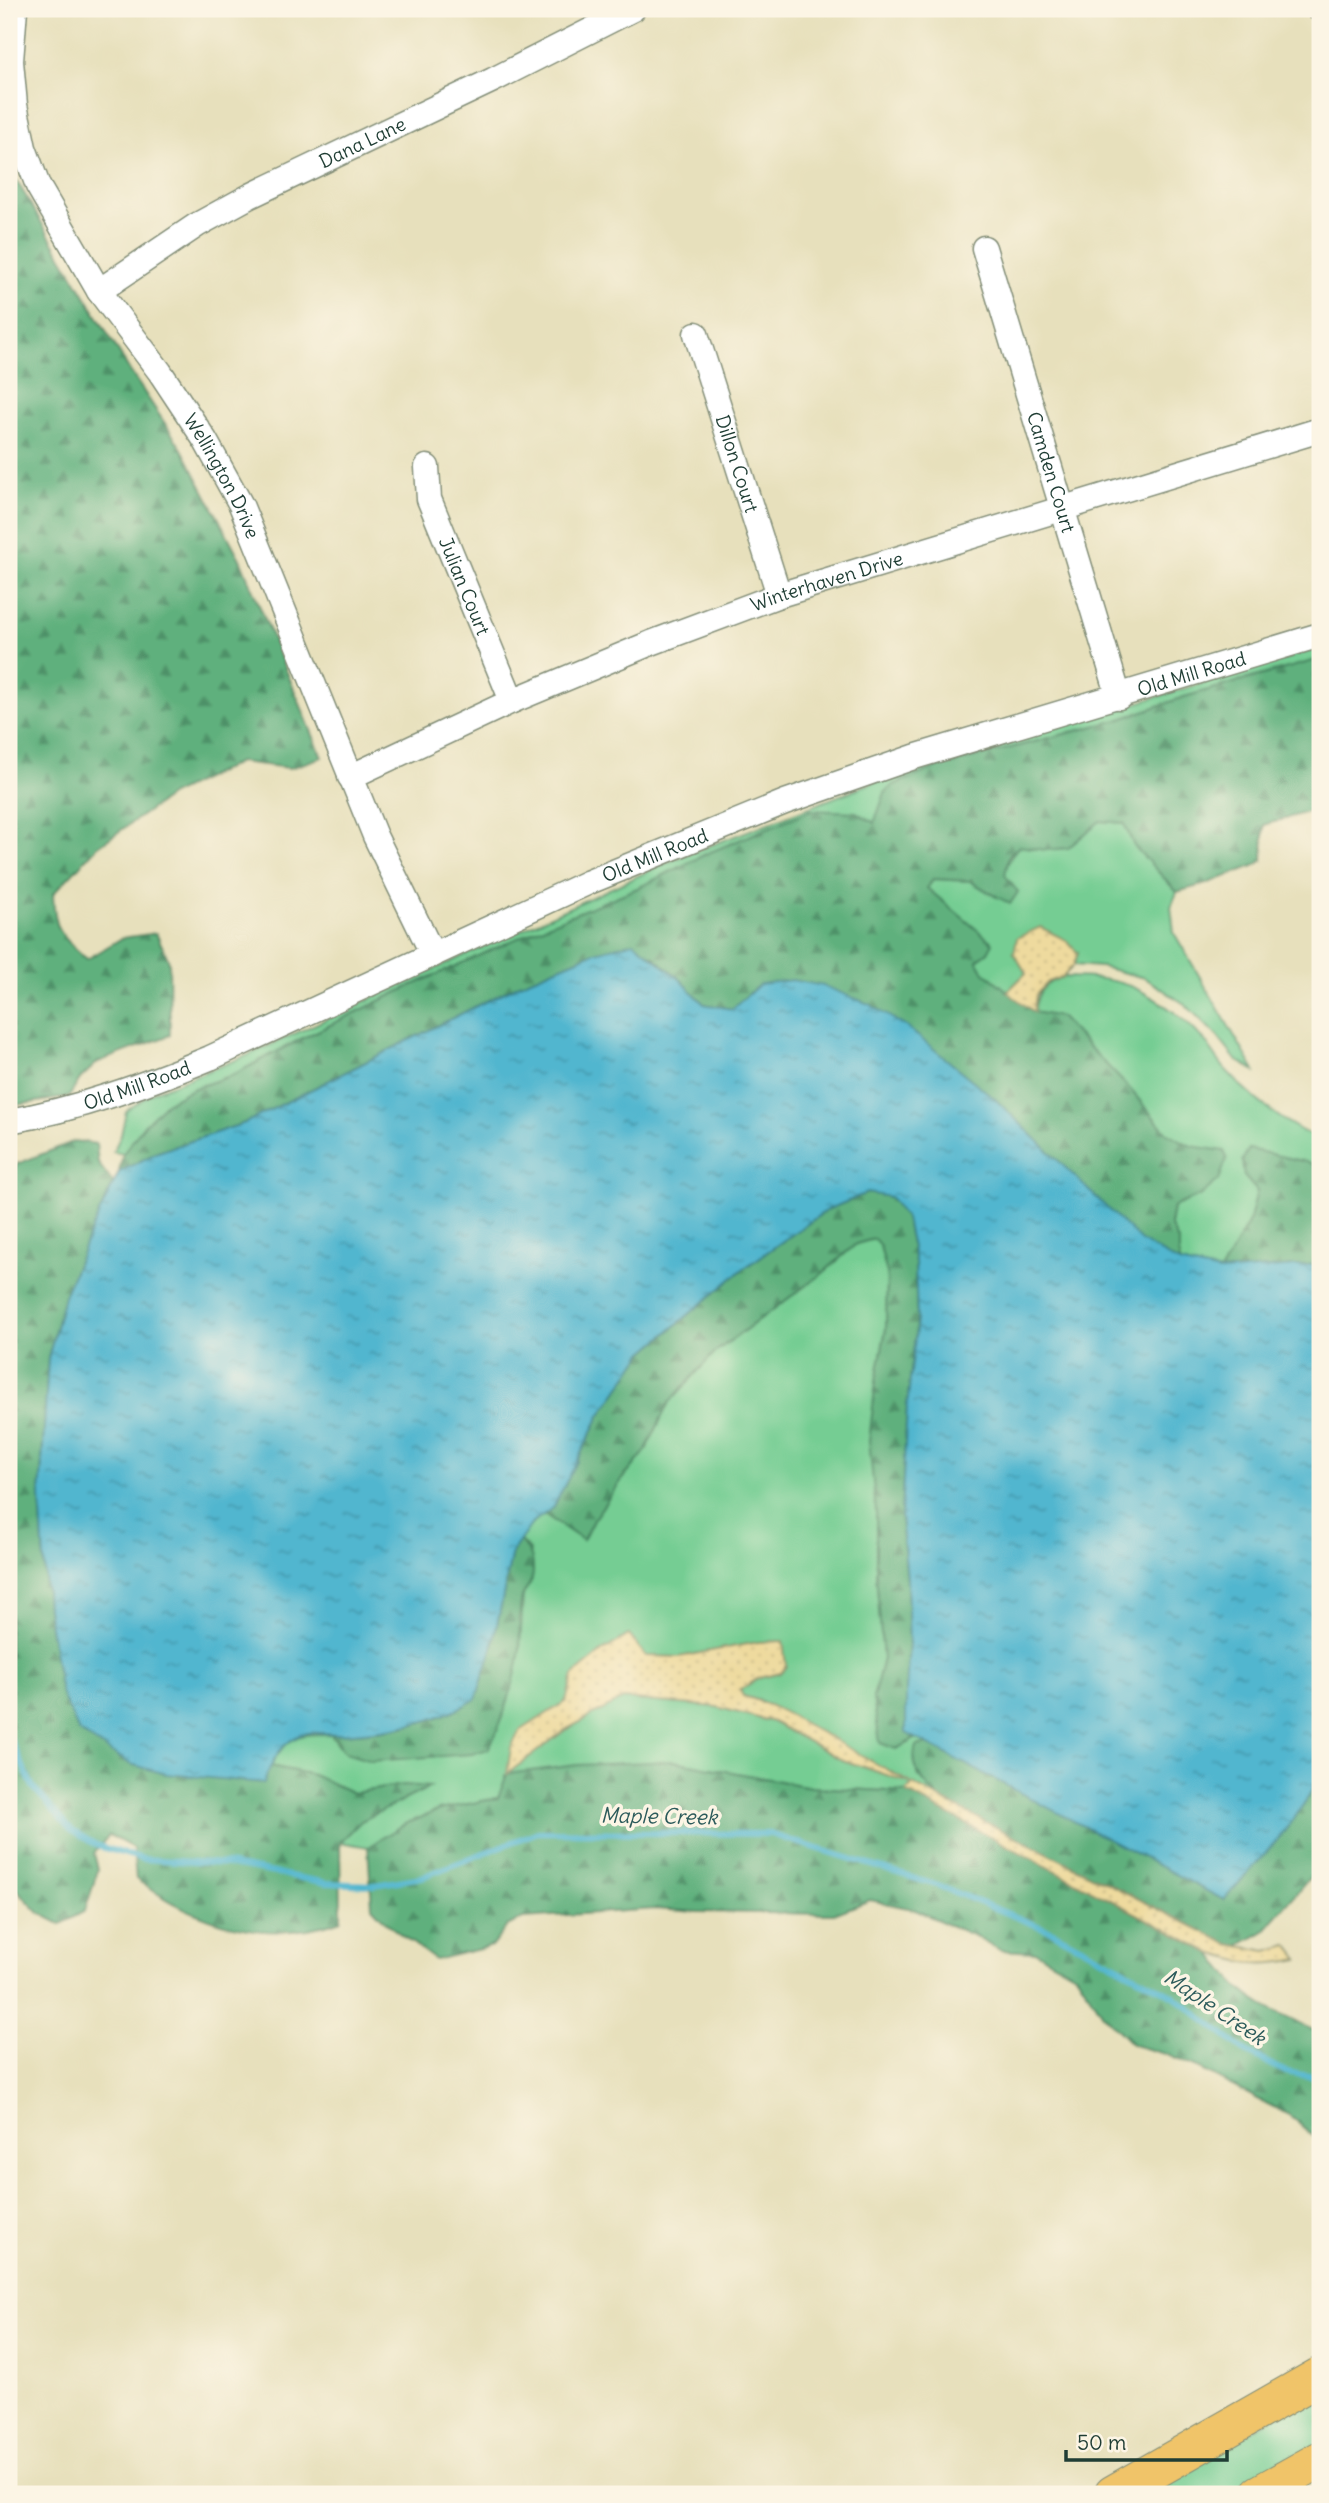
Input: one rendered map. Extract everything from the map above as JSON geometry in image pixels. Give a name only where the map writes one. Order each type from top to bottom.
[{"type":"highway","points":[[1113,2494],[1320,2376]]},
{"type":"highway","points":[[1259,2494],[1320,2460]]},
{"type":"street","name":"Wellington Drive","points":[[15,9],[11,61],[15,105],[24,148],[38,186],[99,291],[160,372],[198,429],[241,505],[375,836],[433,955]]},
{"type":"street","name":"Dana Lane","points":[[99,291],[186,232],[239,202],[493,80],[633,9]]},
{"type":"street","name":"Camden Court","points":[[984,248],[1119,697]]},
{"type":"street","name":"Dillon Court","points":[[696,334],[779,595]]},
{"type":"street","name":"Winterhaven Drive","points":[[350,777],[512,701],[651,643],[779,595],[1320,430]]},
{"type":"street","name":"Julian Court","points":[[427,467],[429,499],[512,701]]},
{"type":"street","name":"Old Mill Road","points":[[9,1121],[54,1113],[148,1083],[210,1058],[589,882],[785,802],[914,757],[1320,635]]},
{"type":"green space","points":[[9,168],[130,371],[182,449],[240,559],[322,757],[290,768],[239,762],[171,795],[97,847],[53,894],[55,917],[60,931],[87,959],[122,938],[156,933],[169,961],[170,1035],[98,1062],[80,1079],[69,1097],[9,1106]]},
{"type":"green space","points":[[1320,648],[1320,659],[1184,697],[1118,720],[938,767],[893,785],[885,793],[875,823],[856,812],[833,813],[708,853],[640,887],[411,986],[233,1075],[192,1089],[166,1103],[144,1125],[123,1154],[113,1152],[121,1135],[126,1111],[153,1092],[246,1056],[668,862],[879,780]]},
{"type":"green space","points":[[1320,659],[1320,813],[1307,812],[1264,825],[1263,860],[1256,865],[1177,892],[1134,846],[1124,823],[1100,821],[1068,848],[1045,850],[1019,846],[1009,856],[1005,875],[1018,892],[1010,904],[970,881],[934,879],[927,888],[993,943],[988,952],[977,960],[984,972],[1034,1012],[1060,1017],[1129,1088],[1166,1132],[1191,1146],[1224,1151],[1227,1158],[1219,1180],[1201,1195],[1173,1207],[1170,1225],[1179,1243],[1179,1263],[1140,1241],[994,1098],[760,984],[732,1009],[704,1004],[652,955],[595,952],[526,981],[245,1123],[158,1152],[119,1172],[123,1154],[144,1125],[166,1103],[192,1089],[233,1075],[411,986],[640,887],[708,853],[811,810],[856,812],[874,823],[885,793],[893,785],[938,767],[1118,720],[1184,697]]},
{"type":"green space","points":[[1100,821],[1124,823],[1134,846],[1177,892],[1171,907],[1174,933],[1255,1071],[1236,1060],[1186,1005],[1145,978],[1101,967],[1074,965],[1078,952],[1014,953],[1026,973],[1007,992],[984,972],[977,960],[988,952],[927,888],[934,879],[970,881],[996,897],[1008,864],[1019,846],[1045,850],[1068,848]]},
{"type":"green space","points":[[1063,977],[1113,981],[1141,991],[1158,1001],[1204,1040],[1226,1070],[1258,1101],[1320,1140],[1320,1165],[1308,1163],[1244,1176],[1257,1191],[1250,1220],[1220,1272],[1179,1263],[1179,1243],[1170,1225],[1173,1207],[1201,1195],[1191,1146],[1166,1132],[1129,1088],[1099,1059],[1034,1012],[1042,989],[1050,982]]},
{"type":"green space","points":[[75,1141],[96,1144],[98,1163],[113,1183],[64,1296],[48,1359],[40,1497],[47,1608],[61,1693],[270,1766],[313,1775],[353,1793],[404,1785],[430,1787],[361,1821],[340,1842],[341,1920],[314,1928],[287,1931],[234,1926],[208,1918],[159,1895],[136,1879],[133,1848],[109,1835],[94,1853],[98,1870],[85,1911],[61,1924],[39,1913],[9,1881],[9,1180],[17,1164]]},
{"type":"green space","points":[[1249,1149],[1320,1165],[1320,1264],[1220,1272],[1250,1220],[1257,1191],[1244,1176],[1242,1161]]},
{"type":"green space","points":[[867,1193],[890,1197],[906,1219],[915,1262],[917,1320],[907,1406],[901,1516],[909,1645],[906,1732],[917,1738],[896,1749],[880,1743],[873,1698],[883,1659],[876,1573],[876,1512],[869,1441],[886,1329],[887,1273],[880,1246],[874,1239],[856,1244],[823,1273],[715,1352],[668,1404],[645,1452],[593,1520],[583,1540],[544,1514],[553,1508],[600,1416],[643,1353],[743,1269],[827,1210]]},
{"type":"green space","points":[[874,1239],[880,1246],[887,1273],[886,1329],[876,1381],[876,1573],[883,1659],[873,1698],[881,1743],[896,1749],[917,1738],[929,1744],[916,1746],[918,1775],[938,1798],[913,1784],[906,1792],[811,1787],[674,1761],[439,1810],[405,1824],[368,1847],[340,1842],[361,1821],[428,1788],[404,1785],[353,1793],[313,1775],[270,1766],[283,1748],[301,1736],[331,1734],[345,1753],[472,1754],[520,1649],[523,1595],[530,1550],[519,1540],[524,1532],[544,1514],[583,1540],[593,1520],[645,1452],[668,1404],[715,1352],[823,1273],[856,1244]],"holes":[[[628,1635],[646,1656],[679,1657],[758,1642],[783,1641],[781,1673],[759,1678],[739,1690],[743,1696],[761,1701],[908,1782],[840,1759],[773,1722],[717,1707],[622,1699],[565,1730],[508,1773],[566,1701],[573,1676],[603,1651]]]},
{"type":"green space","points":[[519,1540],[531,1556],[533,1574],[521,1604],[519,1657],[513,1684],[504,1714],[488,1749],[472,1754],[371,1761],[345,1753],[331,1734],[388,1730],[424,1722],[476,1699],[492,1649],[512,1552]]},
{"type":"green space","points":[[929,1744],[1224,1900],[1314,1787],[1320,1774],[1320,1866],[1263,1932],[1238,1946],[1228,1944],[938,1798],[916,1768],[916,1746]]},
{"type":"green space","points":[[674,1761],[811,1787],[906,1792],[1211,1953],[1233,1982],[1255,2000],[1313,2030],[1320,2027],[1320,2142],[1289,2115],[1200,2069],[1165,2054],[1133,2045],[1102,2014],[1077,1975],[1036,1952],[1000,1950],[913,1909],[870,1900],[834,1914],[655,1909],[523,1918],[507,1926],[492,1946],[435,1960],[390,1926],[372,1907],[368,1847],[405,1824],[439,1810],[498,1798],[507,1774],[577,1765]]},
{"type":"green space","points":[[1320,2391],[1320,2444],[1232,2494],[1139,2494]]},
{"type":"sand","points":[[1040,927],[1066,940],[1078,953],[1074,965],[1063,977],[1048,982],[1036,995],[1034,1012],[1007,992],[1026,973],[1014,953],[1017,938]]},
{"type":"sand","points":[[629,1635],[646,1656],[679,1657],[758,1642],[783,1641],[786,1666],[781,1673],[759,1678],[740,1690],[743,1696],[786,1713],[910,1782],[938,1798],[1228,1944],[1267,1951],[1288,1945],[1299,1959],[1254,1963],[1211,1953],[906,1792],[913,1784],[840,1759],[773,1722],[717,1707],[623,1699],[565,1730],[507,1774],[511,1747],[520,1731],[566,1701],[573,1676],[603,1651]]},
{"type":"water","points":[[634,942],[680,979],[704,1004],[732,1009],[760,984],[792,980],[824,986],[869,1004],[908,1028],[994,1098],[1141,1241],[1179,1263],[1220,1272],[1320,1264],[1320,1774],[1289,1825],[1224,1900],[906,1733],[909,1645],[901,1516],[907,1406],[917,1320],[915,1262],[906,1219],[890,1197],[867,1193],[827,1210],[743,1269],[643,1353],[600,1416],[553,1508],[533,1522],[512,1552],[492,1649],[476,1699],[444,1715],[411,1725],[359,1733],[302,1734],[281,1750],[264,1783],[166,1774],[130,1764],[79,1732],[61,1693],[47,1608],[40,1497],[48,1359],[64,1296],[119,1172],[158,1152],[245,1123],[526,981],[595,952]]},
{"type":"waterway","name":"Maple Creek","points":[[9,1737],[33,1787],[71,1830],[98,1846],[143,1859],[227,1864],[327,1883],[375,1885],[422,1877],[538,1832],[770,1834],[939,1886],[1053,1932],[1174,1996],[1246,2052],[1286,2072],[1320,2078]]}]
